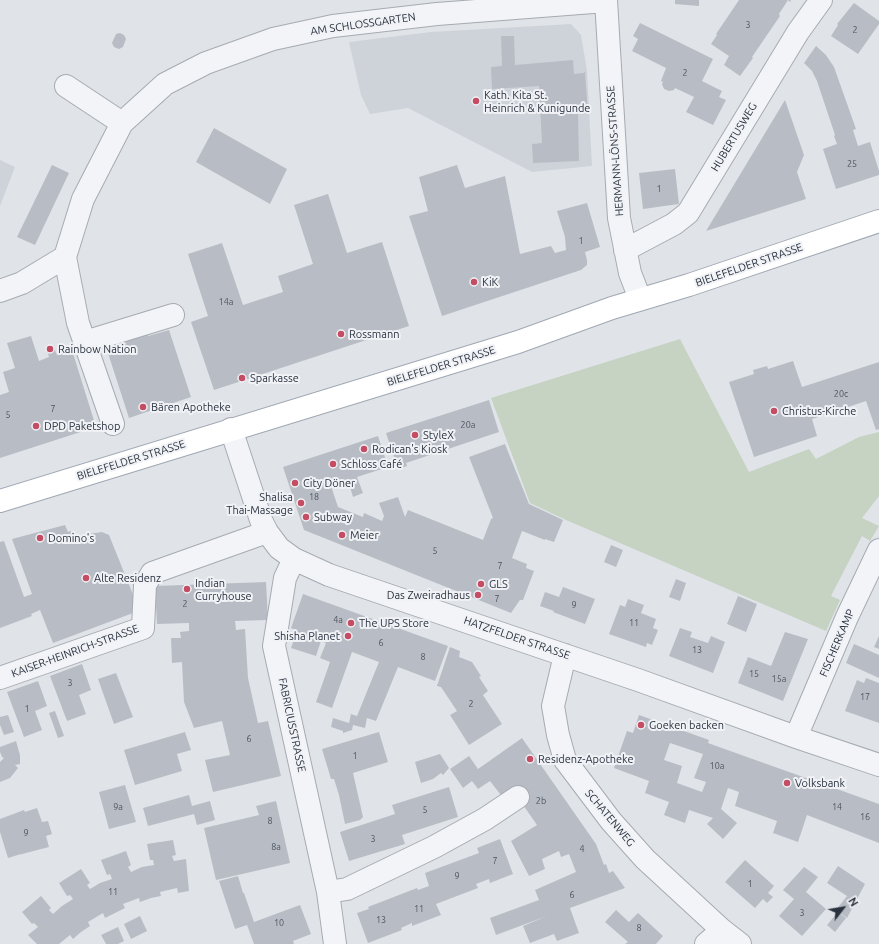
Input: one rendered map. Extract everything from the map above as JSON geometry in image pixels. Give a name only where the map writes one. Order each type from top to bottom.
[{"type":"main road","name":"BIELEFELDER STRASSE","points":[[0,501],[518,342],[640,299],[696,283],[879,221]]},
{"type":"street","name":"HERMANN-LÖNS-STRASSE","points":[[606,0],[619,218],[630,273],[640,299]]},
{"type":"street","name":"AM SCHLOSSGARTEN","points":[[113,424],[78,323],[66,257],[83,199],[122,123],[165,84],[206,63],[273,39],[333,26],[438,14],[606,0]]},
{"type":"street","name":"HUBERTUSWEG","points":[[625,250],[674,224],[688,213],[798,32],[821,0]]},
{"type":"street","points":[[66,86],[122,123]]},
{"type":"street","points":[[0,291],[22,283],[66,257]]},
{"type":"street","points":[[85,342],[173,315]]},
{"type":"street","name":"HATZFELDER STRASSE","points":[[231,429],[261,520],[267,532],[280,548],[294,559],[341,580],[638,680],[796,737],[879,765]]},
{"type":"street","name":"KAISER-HEINRICH-STRASSE","points":[[0,678],[143,628],[145,584],[152,573],[267,532]]},
{"type":"street","name":"FISCHERKAMP","points":[[796,737],[879,550]]},
{"type":"street","name":"FABRICIUSSTRASSE","points":[[294,559],[285,578],[274,646],[328,892],[335,944]]},
{"type":"street","name":"SCHATENWEG","points":[[565,655],[553,706],[558,735],[565,760],[611,821],[714,937],[740,944]]},
{"type":"street","points":[[328,892],[347,889],[434,847],[485,819],[518,797]]},
{"type":"shaded area","name":"Kath. Kita St. Heinrich & Kunigunde","points":[[571,24],[581,35],[587,71],[592,166],[532,172],[408,108],[370,114],[361,95],[349,42],[431,32]]},
{"type":"shaded area","points":[[0,160],[15,167],[0,206]]},
{"type":"green space","points":[[680,339],[749,472],[809,449],[816,459],[859,437],[879,432],[879,496],[862,518],[879,526],[870,541],[862,536],[831,596],[840,600],[826,631],[566,520],[530,503],[491,398]]},
{"type":"building","points":[[675,0],[699,0],[699,6],[675,4]]},
{"type":"building","points":[[739,0],[788,0],[779,14],[780,16],[740,76],[724,65],[729,56],[711,44]]},
{"type":"building","points":[[854,3],[879,21],[879,24],[858,54],[831,36],[838,25],[837,24]]},
{"type":"building","points":[[640,23],[713,59],[702,81],[722,91],[719,97],[726,100],[713,125],[686,112],[694,97],[675,88],[674,90],[669,91],[664,89],[662,84],[663,82],[661,81],[666,68],[632,51],[638,39],[633,36]]},
{"type":"building","points":[[120,33],[124,35],[126,39],[123,47],[119,49],[114,47],[112,43],[116,34]]},
{"type":"building","points":[[501,36],[514,36],[515,65],[573,60],[574,74],[585,72],[588,114],[578,113],[579,161],[533,163],[532,144],[542,143],[539,86],[492,89],[491,67],[502,66]]},
{"type":"building","points":[[816,46],[826,55],[834,67],[856,129],[853,130],[858,146],[870,142],[879,171],[879,175],[836,189],[823,149],[837,144],[835,135],[817,81],[812,71],[804,63]]},
{"type":"building","points":[[785,100],[804,155],[797,172],[806,199],[706,231]]},
{"type":"building","points":[[214,128],[287,169],[270,204],[196,162]]},
{"type":"building","points":[[52,165],[69,173],[35,245],[17,237]]},
{"type":"building","points":[[457,165],[465,188],[505,176],[520,254],[551,246],[555,253],[566,250],[565,237],[557,211],[587,203],[600,247],[585,252],[587,265],[581,270],[442,316],[409,216],[428,211],[419,177]]},
{"type":"building","points":[[675,169],[679,204],[643,209],[639,173]]},
{"type":"building","points":[[328,194],[347,253],[382,242],[409,326],[214,390],[191,322],[208,316],[188,254],[222,243],[243,305],[283,292],[278,276],[313,264],[294,205]]},
{"type":"building","points":[[146,329],[148,336],[169,330],[191,397],[129,418],[107,350],[126,344],[123,336]]},
{"type":"building","points":[[31,336],[39,361],[49,357],[47,350],[54,348],[57,355],[72,350],[96,427],[0,458],[0,395],[9,392],[3,372],[15,368],[7,343]]},
{"type":"building","name":"Christus-Kirche","points":[[793,361],[802,387],[879,362],[879,429],[876,430],[866,401],[812,419],[817,436],[754,457],[729,382],[754,374],[753,370],[767,366],[768,369]]},
{"type":"building","points":[[489,400],[499,432],[406,463],[407,466],[398,469],[386,433]]},
{"type":"building","points":[[378,436],[388,467],[357,477],[363,493],[353,497],[348,480],[331,486],[338,507],[363,517],[364,513],[382,521],[384,516],[379,503],[398,497],[405,517],[408,510],[483,540],[491,519],[493,518],[469,457],[505,444],[529,504],[563,520],[554,542],[522,531],[512,558],[527,564],[526,568],[534,571],[523,600],[520,600],[511,613],[304,530],[283,467]]},
{"type":"building","points":[[65,525],[68,532],[70,531],[74,533],[75,536],[102,532],[109,535],[138,607],[133,613],[53,643],[40,610],[31,614],[32,616],[0,628],[0,542],[4,541],[24,597],[32,594],[12,539]]},
{"type":"building","points":[[611,545],[623,550],[616,567],[604,562]]},
{"type":"building","points":[[676,579],[686,583],[680,601],[669,597]]},
{"type":"building","points":[[266,582],[268,620],[235,621],[236,630],[245,629],[248,678],[258,723],[268,721],[281,776],[213,792],[205,760],[230,755],[222,721],[194,728],[184,702],[182,662],[172,663],[171,638],[181,638],[180,632],[189,631],[189,623],[157,624],[155,586]]},
{"type":"building","points":[[563,587],[595,599],[585,624],[540,606],[545,592],[559,597]]},
{"type":"building","points":[[303,594],[448,646],[435,681],[398,667],[376,721],[367,718],[365,728],[353,725],[352,730],[343,733],[343,731],[331,727],[333,718],[349,723],[351,714],[357,716],[379,662],[352,652],[332,708],[316,702],[330,662],[320,658],[326,643],[321,641],[316,656],[291,648],[297,631],[291,628]]},
{"type":"building","points":[[738,596],[757,604],[746,632],[727,624]]},
{"type":"building","points":[[628,599],[644,605],[641,613],[656,619],[653,628],[658,630],[652,645],[647,643],[646,647],[609,634],[620,605],[625,607]]},
{"type":"building","points":[[680,628],[692,632],[690,637],[708,643],[711,636],[725,642],[713,673],[669,656]]},
{"type":"building","points":[[785,632],[808,639],[783,701],[738,683],[748,657],[771,666]]},
{"type":"building","points":[[879,636],[879,649],[874,647]]},
{"type":"building","points":[[854,644],[879,655],[879,678],[846,663]]},
{"type":"building","points":[[450,647],[460,651],[459,657],[472,662],[488,691],[483,695],[502,724],[469,745],[450,715],[457,711],[441,687],[437,686]]},
{"type":"building","points":[[82,664],[91,690],[79,695],[86,714],[67,721],[50,676]]},
{"type":"building","points":[[116,673],[133,717],[114,724],[98,679]]},
{"type":"building","points":[[866,678],[879,683],[879,723],[845,711],[857,680],[864,683]]},
{"type":"building","points":[[38,681],[47,706],[35,711],[42,730],[24,737],[7,692]]},
{"type":"building","points":[[55,711],[64,736],[58,738],[49,713]]},
{"type":"building","points":[[8,715],[14,732],[4,735],[0,725],[0,717]]},
{"type":"building","points":[[639,715],[709,740],[708,743],[879,804],[879,843],[807,815],[798,842],[773,833],[777,821],[735,806],[739,792],[728,788],[721,809],[737,823],[723,839],[707,824],[713,818],[689,810],[685,823],[664,815],[669,802],[645,793],[649,781],[614,768],[627,731],[633,733]],"holes":[[[670,743],[703,754],[694,778],[706,782],[702,792],[677,783],[682,766],[664,760]]]},
{"type":"building","points":[[185,732],[191,750],[177,754],[182,771],[135,785],[124,750]]},
{"type":"building","points":[[379,732],[388,762],[353,773],[363,817],[360,820],[345,824],[339,795],[334,779],[331,779],[322,749]]},
{"type":"building","points":[[522,738],[596,844],[604,865],[606,864],[609,873],[613,871],[625,888],[570,908],[579,933],[557,941],[554,934],[530,943],[523,926],[547,916],[496,935],[490,918],[539,900],[535,890],[576,872],[569,854],[561,857],[559,851],[542,859],[545,869],[529,876],[511,841],[537,825],[514,792],[504,799],[490,781],[478,789],[472,781],[463,788],[450,769],[469,756],[478,769]]},
{"type":"building","points":[[16,741],[20,755],[20,764],[15,765],[18,768],[10,778],[0,782],[0,762],[4,758],[0,752],[0,747]]},
{"type":"building","points":[[440,754],[449,768],[443,775],[441,773],[433,779],[421,783],[415,762]]},
{"type":"building","points":[[125,785],[136,822],[109,829],[99,792]]},
{"type":"building","points":[[449,787],[458,817],[402,835],[405,844],[349,861],[340,832],[395,814],[392,805]]},
{"type":"building","points":[[189,795],[192,806],[210,801],[215,820],[197,825],[194,814],[148,826],[143,808]]},
{"type":"building","points":[[276,801],[290,863],[216,880],[204,828],[259,815],[256,806]]},
{"type":"building","points":[[37,808],[42,822],[48,821],[52,834],[46,836],[49,847],[8,858],[0,832],[0,819],[24,810],[25,812]]},
{"type":"building","points":[[500,839],[513,874],[490,883],[489,879],[476,884],[478,888],[436,904],[441,915],[412,926],[412,923],[401,928],[402,930],[368,943],[357,913],[369,909],[368,907],[417,888],[418,890],[429,886],[425,873],[479,853],[477,848]]},
{"type":"building","points":[[173,840],[176,855],[172,856],[174,861],[186,859],[189,891],[178,893],[177,888],[160,892],[161,896],[140,902],[139,898],[123,904],[125,908],[105,918],[103,913],[88,922],[90,926],[73,939],[70,935],[59,944],[37,944],[28,935],[38,927],[34,923],[32,924],[22,912],[41,896],[51,908],[49,910],[53,914],[73,899],[70,895],[67,896],[59,883],[81,869],[90,883],[87,885],[90,889],[100,883],[112,879],[110,874],[107,875],[101,860],[126,851],[131,865],[128,867],[131,872],[142,867],[154,865],[153,860],[150,860],[147,844]]},
{"type":"building","points":[[745,860],[774,886],[768,893],[773,897],[767,903],[763,899],[755,908],[725,882]]},
{"type":"building","points":[[838,866],[865,884],[847,918],[836,910],[847,896],[827,883]]},
{"type":"building","points":[[804,867],[818,877],[806,892],[826,909],[802,936],[779,916],[794,899],[783,890]]},
{"type":"building","points":[[238,876],[254,922],[300,905],[311,934],[293,941],[294,944],[254,944],[247,925],[235,929],[219,881]]},
{"type":"building","points":[[616,910],[629,922],[638,913],[663,936],[656,944],[625,944],[628,942],[605,922]]},
{"type":"building","points":[[838,912],[846,918],[835,932],[827,925]]},
{"type":"building","points":[[140,916],[147,931],[131,939],[124,924]]},
{"type":"building","points":[[118,927],[124,941],[118,944],[106,944],[101,935]]},
{"type":"place","name":"Kath. Kita St. Heinrich & Kunigunde","points":[[476,101]]},
{"type":"place","name":"KiK","points":[[474,282]]},
{"type":"place","name":"Rossmann","points":[[341,334]]},
{"type":"place","name":"Rainbow Nation","points":[[50,349]]},
{"type":"place","name":"Sparkasse","points":[[242,378]]},
{"type":"place","name":"Bären Apotheke","points":[[143,407]]},
{"type":"place","name":"Christus-Kirche","points":[[774,411]]},
{"type":"place","name":"DPD Paketshop","points":[[36,426]]},
{"type":"place","name":"StyleX","points":[[415,435]]},
{"type":"place","name":"Rodican's Kiosk","points":[[364,449]]},
{"type":"place","name":"Schloss Café","points":[[333,464]]},
{"type":"place","name":"City Döner","points":[[295,483]]},
{"type":"place","name":"Shalisa Thai-Massage","points":[[301,503]]},
{"type":"place","name":"Subway","points":[[306,517]]},
{"type":"place","name":"Meier","points":[[342,535]]},
{"type":"place","name":"Domino's","points":[[40,538]]},
{"type":"place","name":"Alte Residenz","points":[[86,578]]},
{"type":"place","name":"GLS","points":[[481,584]]},
{"type":"place","name":"Indian Curryhouse","points":[[187,589]]},
{"type":"place","name":"Das Zweiradhaus","points":[[478,595]]},
{"type":"place","name":"The UPS Store","points":[[351,623]]},
{"type":"place","name":"Shisha Planet","points":[[348,636]]},
{"type":"place","name":"Goeken backen","points":[[641,725]]},
{"type":"place","name":"Residenz-Apotheke","points":[[530,759]]},
{"type":"place","name":"Volksbank","points":[[787,783]]}]
